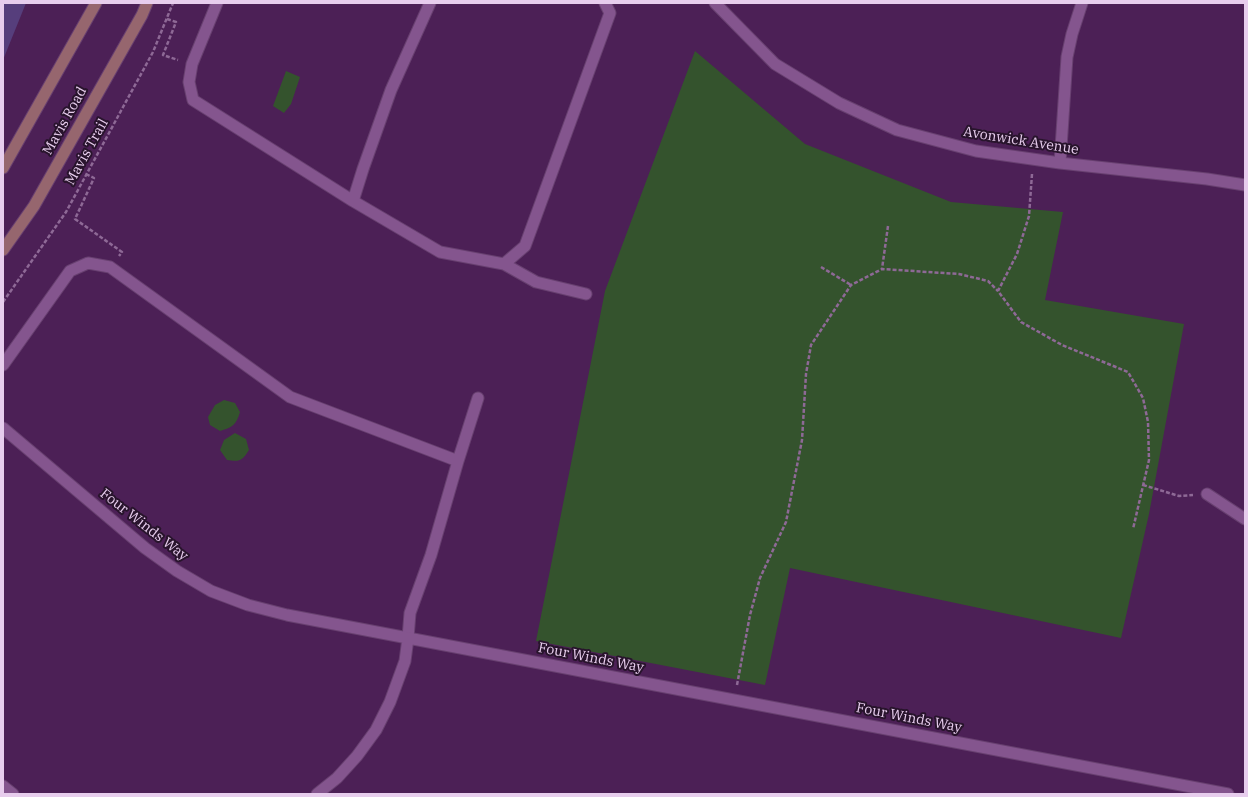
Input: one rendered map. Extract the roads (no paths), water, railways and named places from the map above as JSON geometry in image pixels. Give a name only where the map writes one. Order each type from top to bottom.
[{"type":"main road","points":[[3,168],[96,3]]},
{"type":"main road","name":"Mavis Road","points":[[3,250],[34,206],[138,22],[147,3]]},
{"type":"street","points":[[217,3],[192,64],[189,82],[193,100],[353,201],[440,252],[504,264],[536,282],[586,294]]},
{"type":"street","points":[[353,201],[391,90],[430,3]]},
{"type":"street","points":[[504,264],[525,246],[610,13],[605,3]]},
{"type":"street","name":"Avonwick Avenue","points":[[715,3],[775,64],[839,103],[898,130],[976,151],[1060,163],[1207,179],[1245,185]]},
{"type":"street","points":[[1060,163],[1067,57],[1072,34],[1082,3]]},
{"type":"street","points":[[3,365],[70,271],[88,263],[110,268],[290,397],[458,461]]},
{"type":"street","points":[[317,794],[337,778],[357,756],[376,730],[390,702],[405,661],[410,613],[431,556],[458,461],[478,398]]},
{"type":"street","name":"Four Winds Way","points":[[3,428],[145,548],[177,571],[211,591],[248,605],[287,615],[1228,794]]},
{"type":"street","points":[[1207,494],[1245,519]]},
{"type":"street","points":[[3,786],[13,794]]}]
